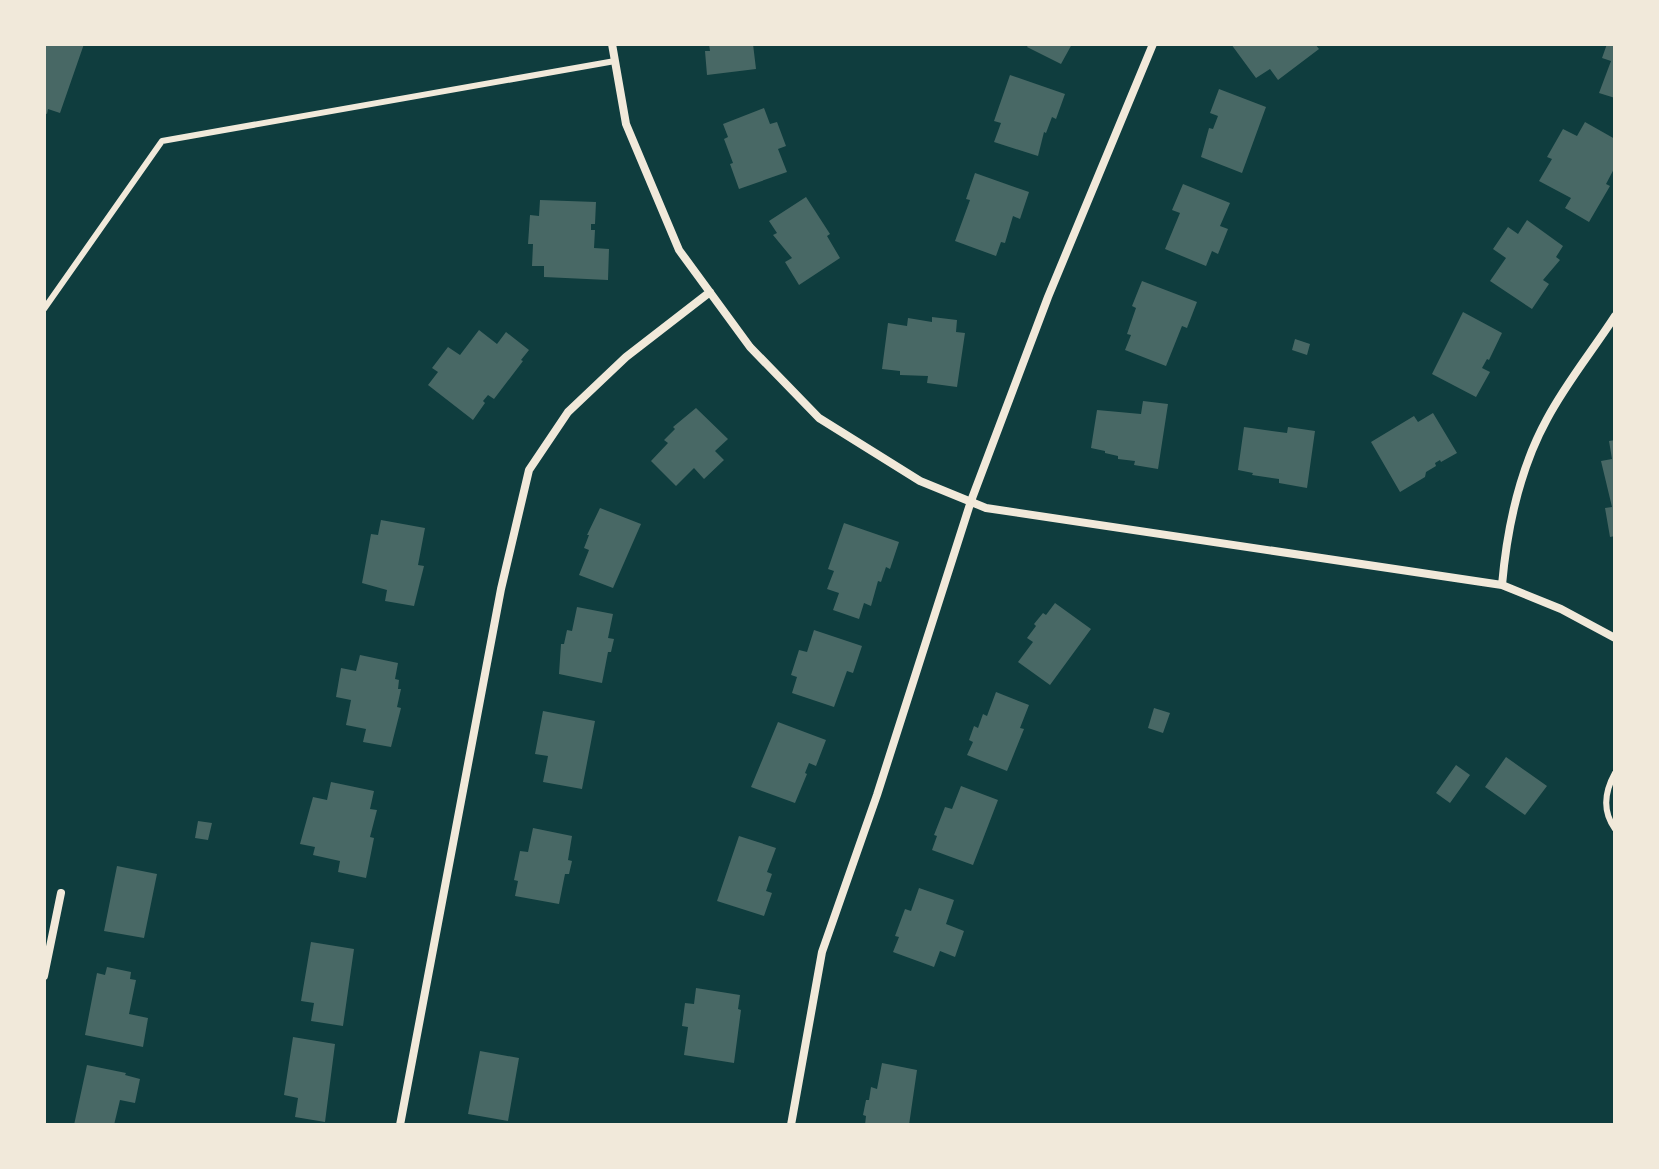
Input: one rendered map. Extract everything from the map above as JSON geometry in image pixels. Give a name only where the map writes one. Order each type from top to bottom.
[{"type":"street","points":[[612,44],[626,124],[679,250],[750,347],[819,418],[920,481],[986,508],[1502,585],[1561,609],[1615,638]]},
{"type":"street","points":[[791,1125],[822,952],[877,795],[971,501],[1048,297],[1153,44]]},
{"type":"street","points":[[400,1125],[501,589],[529,470],[568,412],[626,357],[710,292]]},
{"type":"street","points":[[1502,585],[1506,537],[1524,470],[1547,419],[1615,316]]},
{"type":"street","points":[[44,976],[61,893]]},
{"type":"lane","points":[[44,309],[162,141],[615,61]]},
{"type":"lane","points":[[1615,773],[1606,790],[1608,819],[1615,829]]},
{"type":"building","points":[[44,44],[84,44],[60,113],[48,109],[47,114],[44,113]]},
{"type":"building","points":[[709,44],[753,44],[756,69],[707,75],[705,51],[710,51]]},
{"type":"building","points":[[1029,44],[1072,44],[1061,64],[1027,47]]},
{"type":"building","points":[[1231,44],[1315,44],[1319,49],[1278,80],[1270,69],[1256,78]]},
{"type":"building","points":[[1607,44],[1615,44],[1615,98],[1599,93],[1611,61],[1602,58]]},
{"type":"building","points":[[1010,75],[1065,94],[1056,119],[1052,117],[1044,132],[1038,156],[994,142],[1001,123],[994,121]]},
{"type":"building","points":[[1219,89],[1266,107],[1242,173],[1201,157],[1209,128],[1213,129],[1218,116],[1210,113]]},
{"type":"building","points":[[764,108],[770,124],[777,122],[786,146],[778,149],[787,172],[739,189],[730,164],[733,163],[724,139],[728,137],[723,124]]},
{"type":"building","points":[[1585,122],[1615,139],[1615,167],[1606,184],[1610,186],[1589,222],[1565,208],[1571,198],[1539,181],[1552,159],[1547,157],[1563,129],[1577,136]]},
{"type":"building","points":[[975,173],[1029,192],[1020,219],[1013,216],[1005,243],[1001,242],[996,256],[955,241],[970,200],[966,199]]},
{"type":"building","points":[[1183,184],[1230,203],[1220,226],[1228,229],[1218,254],[1212,251],[1206,266],[1165,249],[1180,213],[1172,210]]},
{"type":"building","points":[[806,197],[830,234],[827,236],[840,258],[799,285],[785,262],[792,258],[773,235],[777,233],[769,221]]},
{"type":"building","points":[[540,200],[596,202],[595,224],[591,224],[591,230],[595,230],[594,248],[609,249],[608,280],[544,277],[544,266],[532,266],[533,244],[528,244],[530,215],[539,216]]},
{"type":"building","points":[[1527,220],[1563,246],[1556,257],[1560,260],[1543,280],[1549,284],[1532,309],[1490,281],[1506,258],[1493,249],[1508,227],[1518,234]]},
{"type":"building","points":[[1142,281],[1197,302],[1187,328],[1182,326],[1166,366],[1125,350],[1136,308],[1132,306]]},
{"type":"building","points":[[1463,312],[1502,333],[1482,368],[1490,372],[1476,397],[1432,374]]},
{"type":"building","points":[[932,317],[957,320],[956,332],[965,333],[957,387],[927,383],[928,376],[900,375],[900,371],[882,369],[888,323],[907,326],[908,318],[932,322]]},
{"type":"building","points":[[479,330],[497,344],[506,332],[529,350],[494,399],[488,395],[483,401],[485,403],[473,420],[428,385],[438,372],[432,368],[448,347],[460,355]]},
{"type":"building","points":[[1295,339],[1310,344],[1307,355],[1292,350]]},
{"type":"building","points":[[1143,401],[1168,404],[1158,469],[1134,465],[1135,461],[1118,459],[1118,456],[1091,448],[1097,410],[1141,414]]},
{"type":"building","points":[[696,408],[728,439],[715,451],[724,460],[704,479],[694,468],[676,486],[651,461],[668,443],[664,440],[675,429],[673,427]]},
{"type":"building","points":[[1433,413],[1457,453],[1435,463],[1436,466],[1426,472],[1425,477],[1400,492],[1371,442],[1414,416],[1418,422]]},
{"type":"building","points":[[1244,427],[1287,433],[1288,427],[1315,431],[1307,488],[1238,470]]},
{"type":"building","points":[[1615,440],[1615,536],[1610,537],[1605,508],[1612,507],[1601,461],[1612,459],[1609,441]]},
{"type":"building","points":[[600,508],[641,524],[613,588],[579,575],[589,550],[584,548],[587,535]]},
{"type":"building","points":[[381,520],[425,528],[418,565],[424,566],[414,606],[385,601],[387,590],[362,583],[371,534],[378,535]]},
{"type":"building","points":[[844,523],[899,542],[890,569],[886,567],[881,582],[878,581],[871,606],[864,603],[859,619],[833,610],[839,593],[827,589],[834,571],[828,569]]},
{"type":"building","points":[[1055,603],[1091,629],[1050,685],[1018,662],[1033,642],[1027,638],[1036,626],[1034,624]]},
{"type":"building","points":[[577,607],[613,614],[608,638],[614,639],[602,683],[559,674],[561,644],[564,644],[567,630],[572,631]]},
{"type":"building","points":[[814,630],[862,646],[853,673],[847,671],[834,707],[792,693],[797,677],[791,675],[799,650],[807,652]]},
{"type":"building","points":[[360,655],[398,663],[395,679],[399,680],[398,689],[401,689],[397,707],[401,708],[391,747],[363,742],[366,729],[346,725],[351,700],[336,697],[341,668],[356,671]]},
{"type":"building","points":[[996,692],[1029,705],[1020,728],[1024,729],[1007,771],[967,755],[973,742],[969,740],[974,726],[978,728],[983,714],[987,716]]},
{"type":"building","points":[[1154,708],[1170,713],[1163,733],[1148,728]]},
{"type":"building","points":[[543,711],[595,721],[582,789],[543,782],[548,756],[535,754]]},
{"type":"building","points":[[778,722],[826,740],[816,766],[809,763],[795,803],[751,787]]},
{"type":"building","points":[[1506,757],[1547,786],[1525,815],[1485,787]]},
{"type":"building","points":[[1456,765],[1470,775],[1450,803],[1436,793]]},
{"type":"building","points":[[331,782],[374,791],[370,809],[377,810],[370,837],[374,838],[366,878],[338,872],[340,861],[313,855],[315,847],[300,844],[313,797],[327,800]]},
{"type":"building","points":[[961,786],[998,800],[973,865],[932,850],[937,836],[934,835],[945,807],[952,809]]},
{"type":"building","points":[[198,821],[212,823],[208,840],[195,838]]},
{"type":"building","points":[[533,828],[572,836],[568,860],[572,861],[569,874],[565,874],[559,904],[515,896],[518,881],[514,880],[520,851],[528,852]]},
{"type":"building","points":[[739,836],[776,848],[767,872],[772,874],[766,891],[772,893],[764,916],[717,901]]},
{"type":"building","points":[[117,866],[157,874],[144,938],[104,931]]},
{"type":"building","points":[[919,888],[954,900],[946,924],[964,931],[955,957],[940,951],[934,967],[893,952],[905,909],[911,911]]},
{"type":"building","points":[[311,942],[354,949],[343,1026],[311,1021],[314,1003],[301,1001]]},
{"type":"building","points":[[107,967],[131,972],[130,979],[136,980],[129,1014],[148,1018],[143,1047],[85,1035],[97,973],[105,975]]},
{"type":"building","points":[[696,988],[740,995],[734,1063],[684,1055],[688,1027],[682,1026],[685,1003],[694,1004]]},
{"type":"building","points":[[293,1037],[335,1044],[325,1122],[295,1117],[298,1098],[284,1095]]},
{"type":"building","points":[[480,1051],[519,1058],[508,1121],[468,1114]]},
{"type":"building","points":[[882,1063],[917,1070],[909,1125],[865,1125],[866,1100],[869,1100],[871,1087],[877,1089]]},
{"type":"building","points":[[87,1065],[140,1079],[135,1103],[120,1100],[114,1125],[74,1125]]}]
